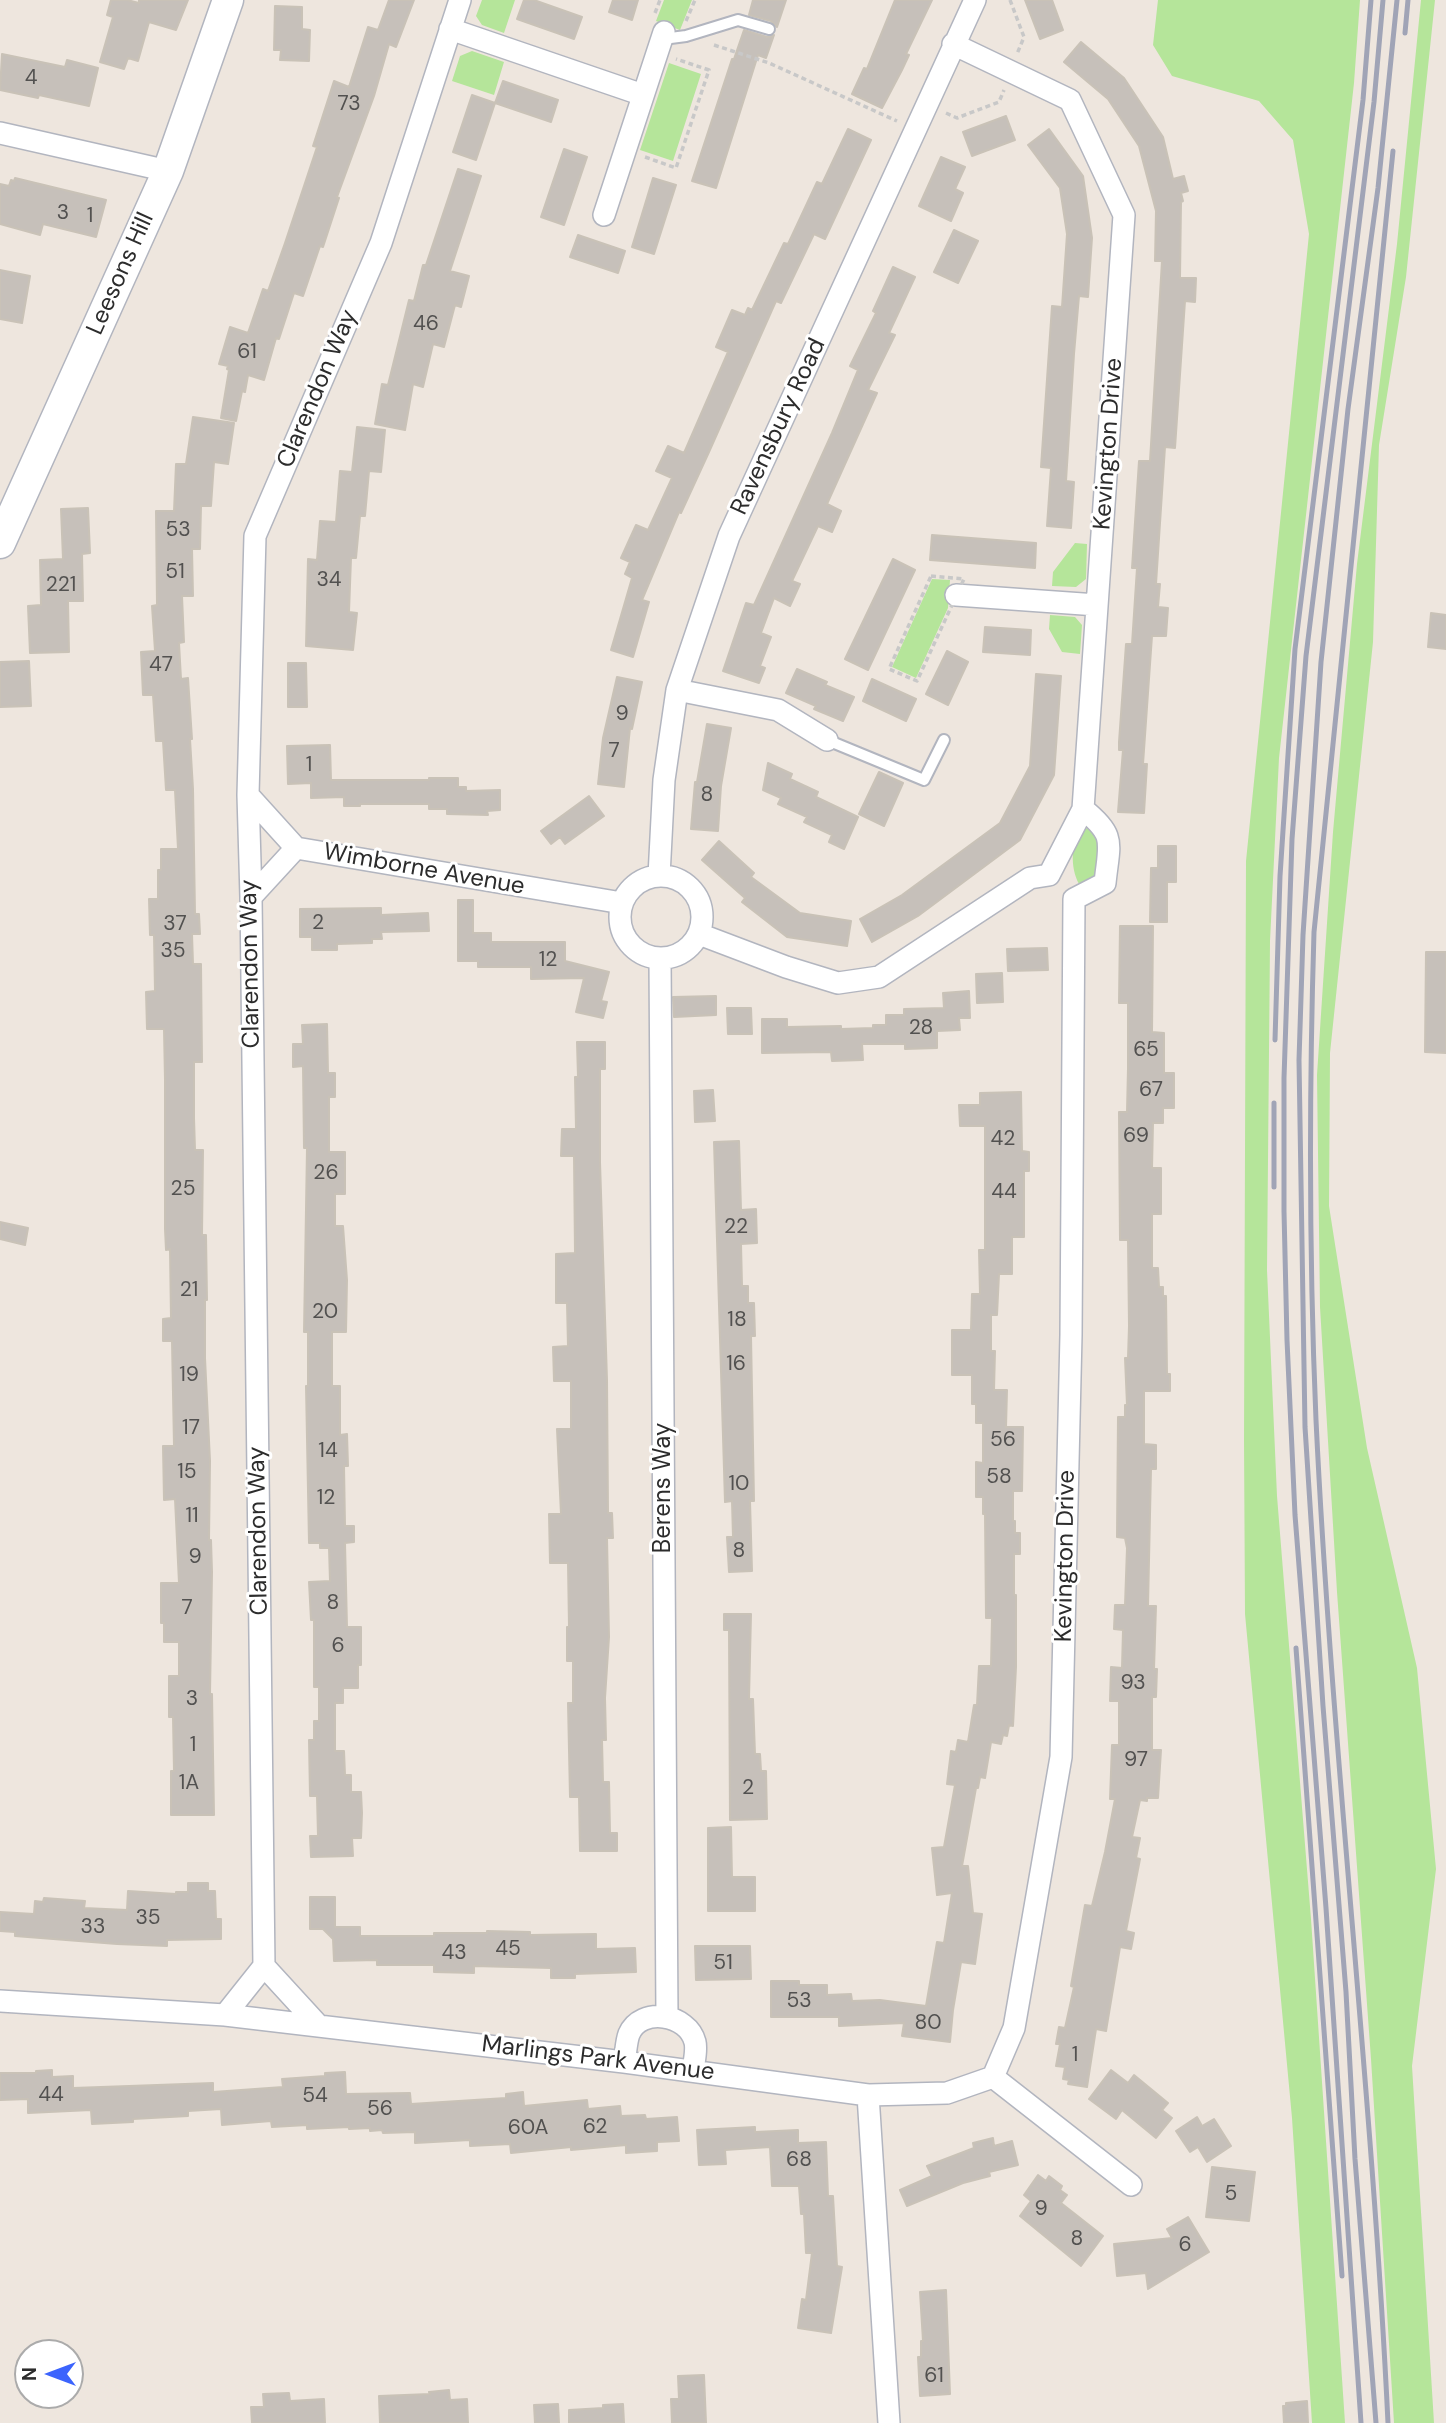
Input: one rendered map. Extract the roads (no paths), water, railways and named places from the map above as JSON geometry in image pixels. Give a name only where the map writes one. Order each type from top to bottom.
[{"type":"street","name":"Leesons Hill","points":[[0,543],[168,171],[228,0]]},
{"type":"street","name":"Clarendon Way","points":[[264,1966],[248,795],[255,536],[380,243],[460,0]]},
{"type":"street","name":"Ravensbury Road","points":[[659,876],[664,780],[677,690],[729,536],[975,0]]},
{"type":"street","points":[[450,29],[643,96]]},
{"type":"street","points":[[604,215],[661,41]]},
{"type":"street","name":"Kevington Drive","points":[[953,44],[1070,100],[1124,215],[1083,809]]},
{"type":"street","points":[[0,132],[168,171]]},
{"type":"street","points":[[956,595],[1097,605]]},
{"type":"street","points":[[677,690],[778,710],[827,740]]},
{"type":"street","name":"Wimborne Avenue","points":[[248,795],[296,848],[622,903]]},
{"type":"street","points":[[1083,809],[1100,823],[1109,839],[1105,883],[1074,899],[1049,875],[1083,809]]},
{"type":"street","points":[[251,898],[296,848]]},
{"type":"street","points":[[699,934],[786,967],[838,983],[879,977],[1030,878],[1049,875]]},
{"type":"street","points":[[659,876],[673,878],[685,884],[695,894],[701,906],[699,934],[683,952],[672,957],[648,956],[636,950],[622,929],[622,903],[637,884],[647,879],[659,876]]},
{"type":"street","name":"Kevington Drive","points":[[993,2077],[1014,2028],[1061,1757],[1071,1335],[1074,899]]},
{"type":"street","name":"Berens Way","points":[[660,958],[667,2017]]},
{"type":"street","points":[[225,2015],[264,1966],[319,2026]]},
{"type":"street","name":"Marlings Park Avenue","points":[[0,2001],[225,2015],[693,2070],[868,2095]]},
{"type":"street","points":[[624,2062],[629,2034],[637,2023],[667,2017],[683,2023],[690,2030],[696,2044],[693,2070]]},
{"type":"street","points":[[889,2423],[868,2095],[947,2093],[993,2077],[1130,2185]]},
{"type":"lane","points":[[661,41],[738,20],[769,29]]},
{"type":"lane","points":[[827,740],[924,780],[944,740]]},
{"type":"railway","points":[[1275,1040],[1280,876],[1295,649],[1363,100],[1371,0]]},
{"type":"railway","points":[[1361,2423],[1326,1908],[1295,1515],[1287,1340],[1284,1078],[1292,839],[1306,656],[1374,102],[1383,0]]},
{"type":"railway","points":[[1376,2423],[1355,2159],[1346,1992],[1323,1706],[1305,1427],[1299,1060],[1303,935],[1321,662],[1348,409],[1378,188],[1397,0]]},
{"type":"railway","points":[[1405,33],[1408,0]]},
{"type":"railway","points":[[1388,2423],[1372,2172],[1323,1545],[1314,1359],[1311,1115],[1314,932],[1393,151]]},
{"type":"railway","points":[[1274,1103],[1274,1187]]},
{"type":"railway","points":[[1296,1648],[1342,2276]]}]
